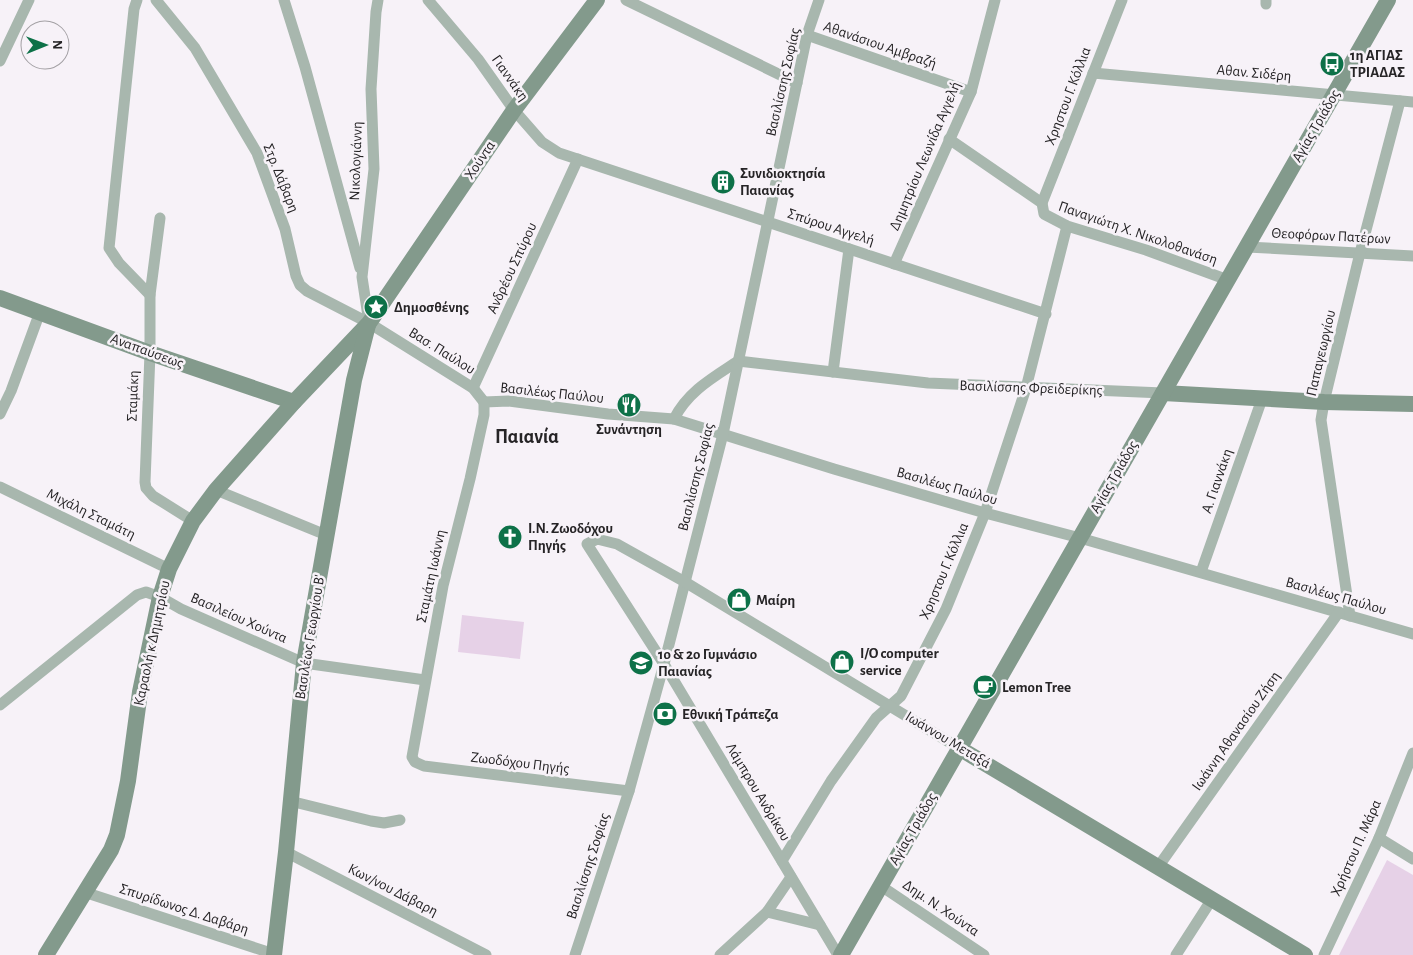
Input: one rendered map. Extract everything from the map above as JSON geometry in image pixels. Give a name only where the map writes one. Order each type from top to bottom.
[{"type":"street","points":[[0,62],[29,0]]},
{"type":"street","points":[[136,0],[109,248],[119,263],[150,295]]},
{"type":"street","name":"Στρ. Δάβαρη","points":[[156,0],[195,48],[257,154],[285,229],[296,276],[300,285],[307,291],[369,323]]},
{"type":"street","points":[[284,0],[305,67],[362,276]]},
{"type":"street","name":"Νικολογιάννη","points":[[369,323],[362,276],[374,169],[371,89],[378,0]]},
{"type":"street","name":"Γιαννάκη","points":[[428,0],[478,59],[514,110],[542,142],[559,153],[578,159]]},
{"type":"street","name":"Χούντα","points":[[369,323],[514,110],[598,0]]},
{"type":"street","points":[[626,0],[797,83]]},
{"type":"street","name":"Βασιλίσσης Σοφίας","points":[[574,955],[629,791],[664,664],[723,434],[807,35],[819,0]]},
{"type":"street","name":"Δημητρίου Λεωνίδα Αγγελή","points":[[894,264],[971,92],[995,0]]},
{"type":"street","name":"Χρηστου Γ. Κόλλια","points":[[1042,203],[1122,0]]},
{"type":"street","name":"Αγίας Τριάδος","points":[[839,955],[881,886],[1388,0]]},
{"type":"street","name":"Αθανάσιου Αμβραζή","points":[[807,35],[971,92]]},
{"type":"street","name":"Αθαν. Σιδέρη","points":[[1093,73],[1413,102]]},
{"type":"street","name":"Παπαγεωργίου","points":[[1350,616],[1321,420],[1360,252],[1400,101]]},
{"type":"street","name":"Παναγιώτη Χ. Νικολοθανάση","points":[[949,139],[1042,203],[1044,214],[1067,226],[1146,250],[1228,280]]},
{"type":"street","name":"Σπύρου Αγγελή","points":[[578,159],[1046,314]]},
{"type":"street","name":"Ανδρέου Σπύρου","points":[[473,388],[578,159]]},
{"type":"street","name":"Σταμάκη","points":[[160,218],[150,295],[150,353],[145,482],[146,488],[153,496],[193,521]]},
{"type":"street","name":"Χρηστου Γ. Κόλλια","points":[[782,861],[831,781],[876,718],[901,696],[946,609],[984,513],[1026,388],[1067,226]]},
{"type":"street","name":"Θεοφόρων Πατέρων","points":[[1247,247],[1413,256]]},
{"type":"street","points":[[833,372],[849,249]]},
{"type":"street","name":"Αναπαύσεως","points":[[0,298],[150,353],[294,402]]},
{"type":"street","points":[[0,414],[6,389],[40,312]]},
{"type":"street","name":"Βασ. Παύλου","points":[[369,323],[473,388]]},
{"type":"street","name":"Καραολή κ Δημητρίου","points":[[46,955],[111,850],[117,835],[128,781],[140,692],[160,597],[169,569],[193,521],[216,490],[294,402],[369,323]]},
{"type":"street","name":"Βασιλέως Γεωργίου Β'","points":[[274,954],[304,663],[354,380],[369,323]]},
{"type":"street","points":[[674,419],[686,400],[698,388],[738,360]]},
{"type":"street","name":"Βασιλίσσης Φρειδερίκης","points":[[738,360],[928,383],[1324,402],[1413,404]]},
{"type":"street","name":"Βασιλέως Παύλου","points":[[473,388],[484,402],[509,401],[608,414],[674,419],[817,464],[984,513],[1201,572],[1413,634]]},
{"type":"street","name":"Α. Γιαννάκη","points":[[1201,572],[1262,399]]},
{"type":"street","name":"Σταμάτη Ιωάννη","points":[[412,757],[443,586],[484,415],[484,402]]},
{"type":"street","name":"Μιχάλη Σταμάτη","points":[[0,487],[169,569]]},
{"type":"street","points":[[216,490],[326,535]]},
{"type":"street","name":"Ιωάννου Μεταξά","points":[[587,544],[597,539],[617,544],[685,582],[1305,955]]},
{"type":"street","name":"Λάμπρου Ανδρίκου","points":[[587,544],[664,664],[839,955]]},
{"type":"street","points":[[0,705],[137,595],[146,592],[160,597]]},
{"type":"street","name":"Βασιλείου Χούντα","points":[[160,597],[181,609],[304,663],[426,680]]},
{"type":"street","name":"Ιωάννη Αθανασίου Ζήση","points":[[1158,867],[1339,612]]},
{"type":"street","name":"Χρήστου Π. Μάρα","points":[[1324,955],[1378,838],[1413,753]]},
{"type":"street","name":"Ζωοδόχου Πηγής","points":[[412,757],[415,762],[424,766],[629,791]]},
{"type":"street","points":[[290,801],[370,821],[384,823],[400,820]]},
{"type":"street","points":[[1378,838],[1413,859]]},
{"type":"street","name":"Κων/νου Δάβαρη","points":[[286,852],[486,955]]},
{"type":"street","points":[[720,955],[767,912],[791,877]]},
{"type":"street","name":"Δημ. Ν. Χούντα","points":[[881,886],[984,955]]},
{"type":"street","name":"Σπυρίδωνος Δ. Δαβάρη","points":[[84,892],[274,954]]},
{"type":"street","points":[[1176,955],[1212,899]]},
{"type":"street","points":[[767,912],[820,925]]},
{"type":"shaded area","points":[[462,615],[524,622],[520,659],[458,652]]},
{"type":"shaded area","points":[[1387,860],[1413,875],[1413,955],[1339,955]]},
{"type":"place","name":"1η ΑΓΙΑΣ ΤΡΙΑΔΑΣ","points":[[1332,64]]},
{"type":"place","name":"Συνιδιοκτησία Παιανίας","points":[[723,182]]},
{"type":"place","name":"Δημοσθένης","points":[[376,307]]},
{"type":"place","name":"Συνάντηση","points":[[629,405]]},
{"type":"place","name":"Ι.Ν. Ζωοδόχου Πηγής","points":[[510,537]]},
{"type":"place","name":"Μαίρη","points":[[739,600]]},
{"type":"place","name":"I/O computer service","points":[[842,662]]},
{"type":"place","name":"1ο & 2ο Γυμνάσιο Παιανίας","points":[[641,663]]},
{"type":"place","name":"Lemon Tree","points":[[985,687]]},
{"type":"place","name":"Εθνική Τράπεζα","points":[[665,714]]},
{"type":"district","name":"Παιανία","points":[[527,437]]}]
